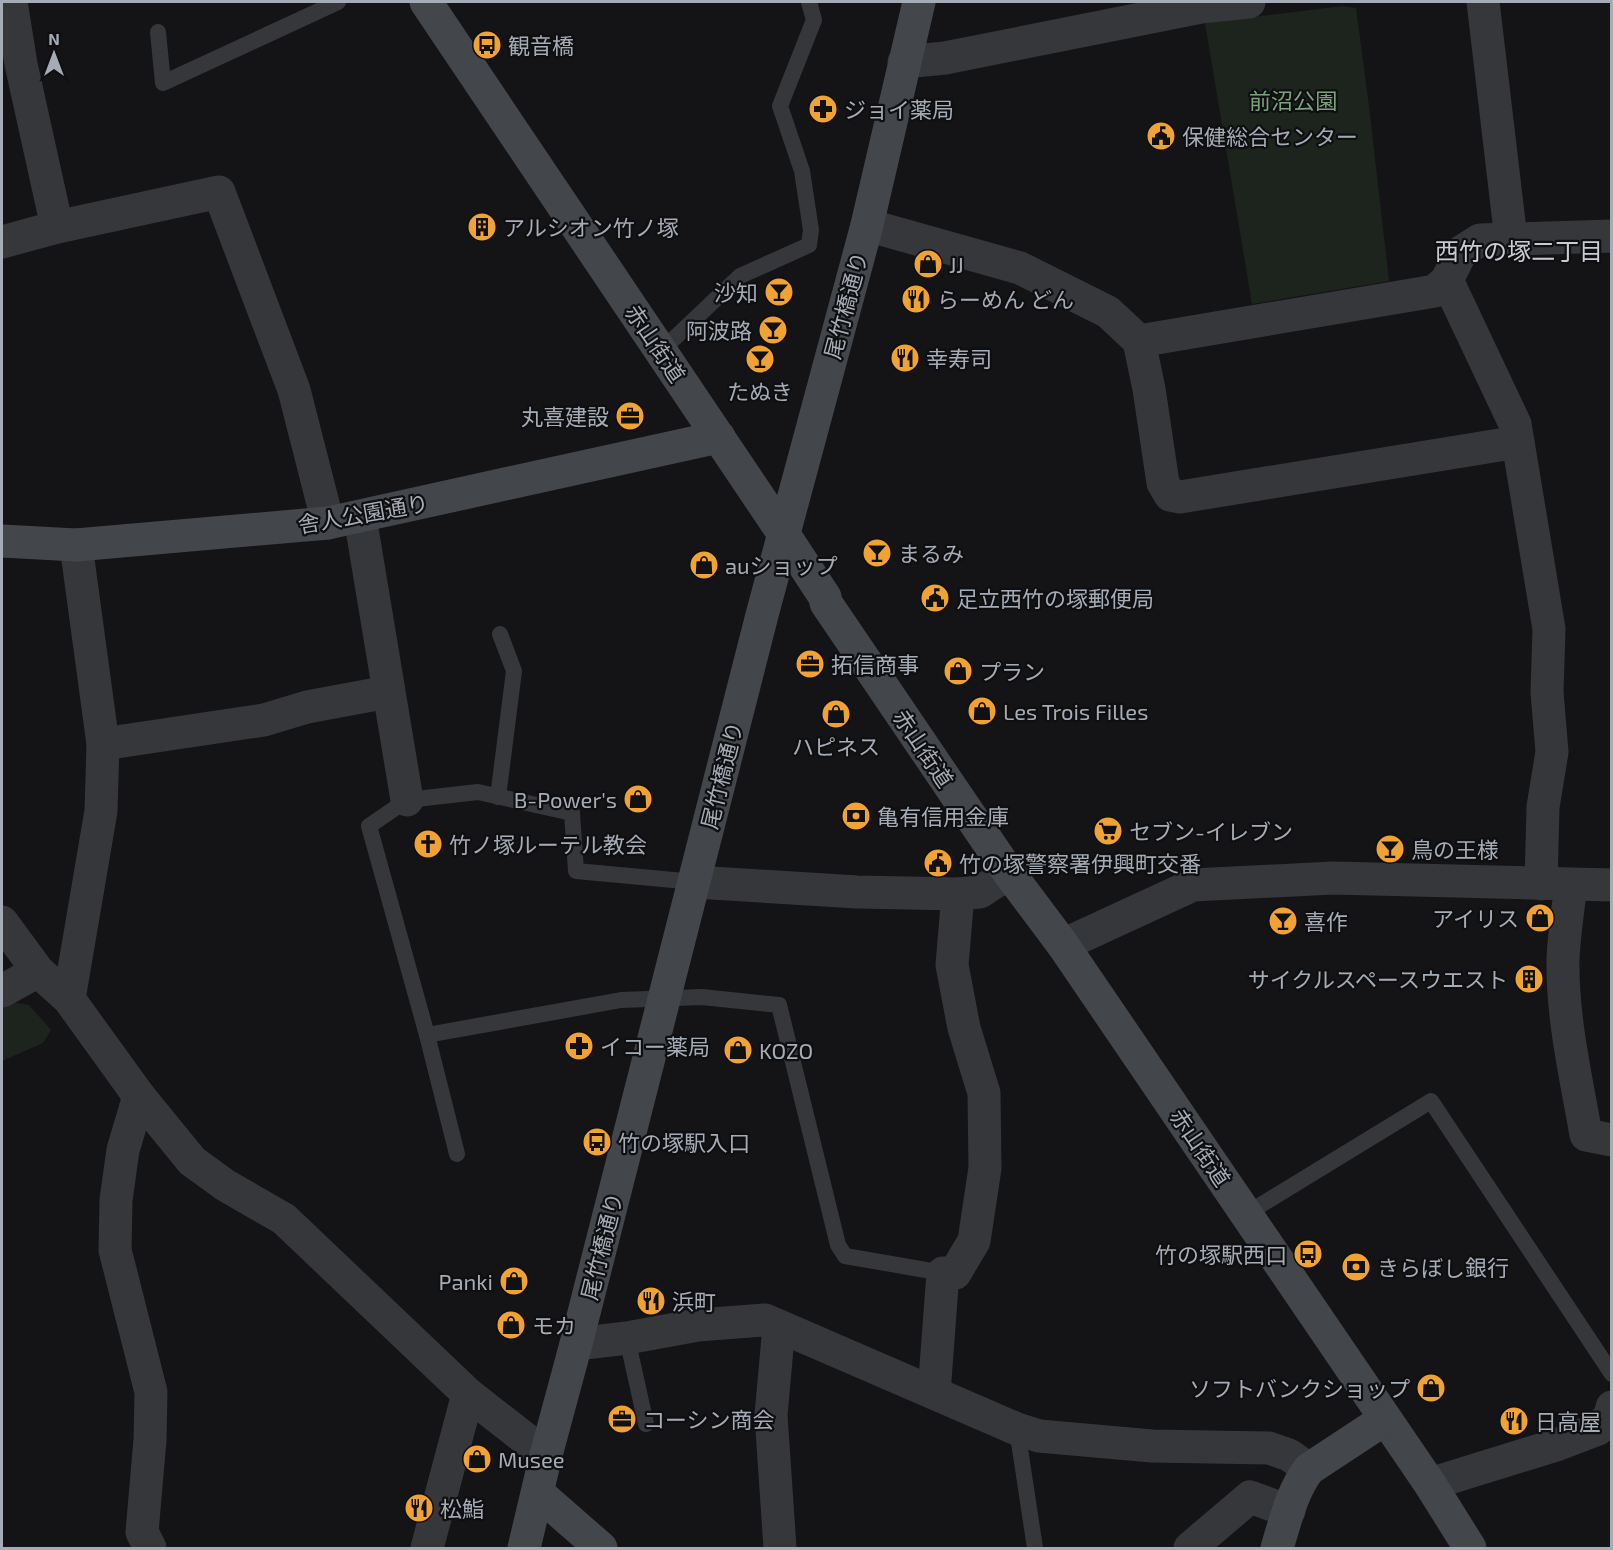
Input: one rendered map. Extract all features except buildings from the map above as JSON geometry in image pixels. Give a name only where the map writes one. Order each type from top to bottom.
[{"type":"street","points":[[12,2],[21,64],[57,227]]},
{"type":"street","name":"赤山街道","points":[[426,2],[783,532],[833,613],[1009,873],[1063,945],[1430,1484],[1470,1548]]},
{"type":"street","name":"尾竹橋通り","points":[[524,1548],[783,532],[867,225],[919,2]]},
{"type":"street","points":[[904,62],[945,58],[1232,2]]},
{"type":"street","points":[[1483,2],[1511,239]]},
{"type":"street","points":[[2,242],[57,227],[219,192],[294,390],[328,523]]},
{"type":"street","points":[[867,225],[1020,268],[1108,312],[1139,342],[1149,389],[1163,483],[1170,495],[1180,497],[1518,442]]},
{"type":"street","points":[[1139,342],[1435,291],[1447,280],[1461,252],[1480,240],[1611,236]]},
{"type":"street","points":[[1447,280],[1515,424],[1550,629],[1547,692],[1552,752],[1543,807],[1556,885],[1564,997],[1586,1135],[1611,1140]]},
{"type":"street","name":"舎人公園通り","points":[[2,541],[76,545],[328,523],[719,437]]},
{"type":"street","points":[[360,517],[407,800]]},
{"type":"street","points":[[69,999],[101,811],[103,744],[76,545]]},
{"type":"street","points":[[103,744],[264,720],[307,707],[388,692]]},
{"type":"street","points":[[694,882],[857,892],[958,894],[980,892],[1009,873]]},
{"type":"street","points":[[1063,945],[1193,885],[1333,878],[1611,885]]},
{"type":"street","points":[[934,1393],[943,1273],[955,1273],[974,1241],[985,1168],[984,1093],[964,1028],[952,965],[958,894]]},
{"type":"street","points":[[2,922],[38,971],[69,999],[139,1096],[192,1161],[225,1185],[284,1219],[468,1395],[546,1455]]},
{"type":"street","points":[[2,991],[38,971]]},
{"type":"street","points":[[139,1096],[123,1150],[116,1200],[115,1250],[151,1392],[150,1440],[142,1532],[150,1548]]},
{"type":"street","points":[[576,1344],[709,1324],[765,1320],[1017,1429],[1040,1436],[1152,1446],[1269,1448],[1289,1455],[1309,1469]]},
{"type":"street","points":[[779,1326],[771,1415],[780,1548]]},
{"type":"street","points":[[427,1548],[468,1395]]},
{"type":"street","points":[[1430,1484],[1556,1445],[1598,1429],[1610,1416],[1611,1407]]},
{"type":"street","points":[[1277,1548],[1289,1511],[1303,1477],[1309,1469],[1385,1419]]},
{"type":"street","points":[[538,1493],[601,1548]]},
{"type":"street","points":[[1190,1548],[1250,1497],[1289,1511]]},
{"type":"lane","points":[[158,32],[163,83],[338,2]]},
{"type":"lane","points":[[661,351],[740,276],[809,245],[811,230],[802,171],[780,106],[814,20],[809,2]]},
{"type":"lane","points":[[498,796],[514,671],[500,634]]},
{"type":"lane","points":[[457,1154],[427,1035],[369,826],[407,800],[478,792],[572,813],[576,871],[694,882]]},
{"type":"lane","points":[[427,1035],[621,1000],[702,997],[780,1005],[838,1245],[845,1256],[943,1273]]},
{"type":"lane","points":[[1246,1214],[1431,1101],[1611,1374]]},
{"type":"lane","points":[[627,1338],[646,1424]]},
{"type":"lane","points":[[1017,1429],[1035,1548]]},
{"type":"green space","name":"前沼公園","points":[[1343,6],[1356,8],[1389,281],[1252,304],[1205,23]]},
{"type":"green space","points":[[10,1002],[29,1005],[51,1030],[43,1043],[2,1061],[2,1006]]},
{"type":"place","name":"観音橋","points":[[487,45]]},
{"type":"place","name":"ジョイ薬局","points":[[823,109]]},
{"type":"place","name":"保健総合センター","points":[[1161,136]]},
{"type":"place","name":"アルシオン竹ノ塚","points":[[482,227]]},
{"type":"place","name":"JJ","points":[[928,264]]},
{"type":"place","name":"沙知","points":[[779,292]]},
{"type":"place","name":"らーめん どん","points":[[916,299]]},
{"type":"place","name":"阿波路","points":[[773,330]]},
{"type":"place","name":"幸寿司","points":[[905,358]]},
{"type":"place","name":"たぬき","points":[[760,359]]},
{"type":"place","name":"丸喜建設","points":[[630,416]]},
{"type":"place","name":"まるみ","points":[[877,553]]},
{"type":"place","name":"auショップ","points":[[704,565]]},
{"type":"place","name":"足立西竹の塚郵便局","points":[[935,598]]},
{"type":"place","name":"拓信商事","points":[[810,664]]},
{"type":"place","name":"プラン","points":[[958,671]]},
{"type":"place","name":"Les Trois Filles","points":[[982,711]]},
{"type":"place","name":"ハピネス","points":[[836,714]]},
{"type":"place","name":"B-Power's","points":[[638,799]]},
{"type":"place","name":"亀有信用金庫","points":[[856,816]]},
{"type":"place","name":"セブン-イレブン","points":[[1108,831]]},
{"type":"place","name":"竹ノ塚ルーテル教会","points":[[428,844]]},
{"type":"place","name":"鳥の王様","points":[[1390,849]]},
{"type":"place","name":"竹の塚警察署伊興町交番","points":[[938,863]]},
{"type":"place","name":"アイリス","points":[[1540,918]]},
{"type":"place","name":"喜作","points":[[1283,921]]},
{"type":"place","name":"サイクルスペースウエスト","points":[[1529,979]]},
{"type":"place","name":"イコー薬局","points":[[579,1046]]},
{"type":"place","name":"KOZO","points":[[738,1050]]},
{"type":"place","name":"竹の塚駅入口","points":[[597,1142]]},
{"type":"place","name":"竹の塚駅西口","points":[[1308,1254]]},
{"type":"place","name":"きらぼし銀行","points":[[1356,1267]]},
{"type":"place","name":"Panki","points":[[514,1281]]},
{"type":"place","name":"浜町","points":[[651,1301]]},
{"type":"place","name":"モカ","points":[[511,1325]]},
{"type":"place","name":"ソフトバンクショップ","points":[[1431,1388]]},
{"type":"place","name":"コーシン商会","points":[[622,1419]]},
{"type":"place","name":"日高屋","points":[[1514,1421]]},
{"type":"place","name":"Musee","points":[[477,1459]]},
{"type":"place","name":"松鮨","points":[[419,1508]]},
{"type":"district","name":"西竹の塚二丁目","points":[[1519,250]]}]
